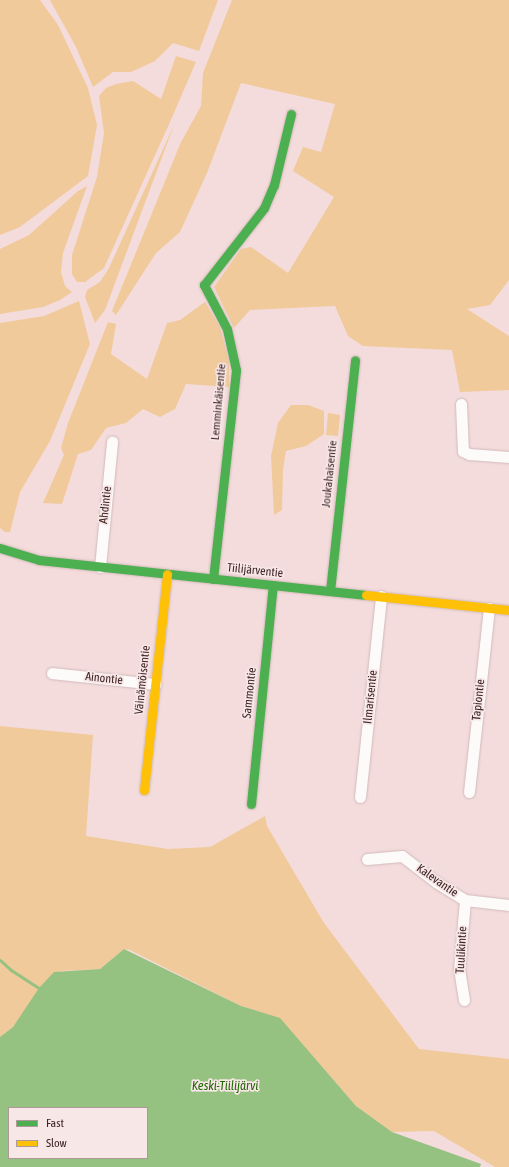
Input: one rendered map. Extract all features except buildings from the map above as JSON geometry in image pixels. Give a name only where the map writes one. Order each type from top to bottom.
[{"type":"street","name":"Lemminkäisentie","points":[[214,579],[236,370],[227,329],[204,286],[264,208],[274,185],[291,114]]},
{"type":"street","name":"Joukahaisentie","points":[[330,591],[355,360]]},
{"type":"street","points":[[461,404],[463,451],[469,454],[509,457]]},
{"type":"street","name":"Ahdintie","points":[[100,567],[112,442]]},
{"type":"street","name":"Tiilijärventie","points":[[0,548],[39,560],[509,610]]},
{"type":"street","name":"Väinämöisentie","points":[[144,790],[167,574]]},
{"type":"street","name":"Sammontie","points":[[251,804],[273,585]]},
{"type":"street","name":"Ilmarisentie","points":[[360,797],[381,596]]},
{"type":"street","name":"Tapiontie","points":[[469,792],[489,608]]},
{"type":"street","name":"Ainontie","points":[[52,673],[155,684]]},
{"type":"street","name":"Kalevantie","points":[[367,859],[402,856],[436,882],[465,900],[509,905]]},
{"type":"street","name":"Tuulikintie","points":[[464,1000],[459,970],[465,900]]},
{"type":"shaded area","points":[[0,0],[40,0],[58,25],[88,88],[97,125],[88,176],[20,227],[0,235]]},
{"type":"shaded area","points":[[50,0],[218,0],[199,51],[173,43],[155,61],[131,72],[113,72],[93,87],[76,47]]},
{"type":"shaded area","points":[[232,0],[509,0],[509,280],[490,305],[467,309],[509,336],[509,390],[460,392],[452,350],[363,346],[348,336],[335,306],[250,310],[234,328],[214,287],[241,249],[251,247],[288,273],[334,197],[293,171],[303,147],[321,152],[335,104],[241,83],[207,173],[180,232],[156,253],[116,315],[112,311],[181,142],[201,106],[203,73]]},
{"type":"shaded area","points":[[176,56],[196,62],[170,122],[104,268],[85,282],[77,282],[72,274],[72,255],[97,177],[104,133],[99,96],[106,88],[116,84],[133,81],[161,99]]},
{"type":"shaded area","points":[[174,125],[105,310],[95,323],[85,297],[87,290],[100,282],[109,268]]},
{"type":"shaded area","points":[[87,186],[63,253],[61,272],[65,286],[72,292],[60,300],[43,307],[0,314],[0,249],[29,235],[78,191]]},
{"type":"shaded area","points":[[79,301],[90,344],[50,441],[20,492],[10,532],[5,532],[0,528],[0,323],[44,316]]},
{"type":"shaded area","points":[[205,302],[220,327],[229,362],[229,387],[186,384],[175,409],[160,417],[143,409],[126,423],[106,428],[91,450],[78,454],[62,504],[43,503],[64,455],[61,448],[68,423],[108,322],[116,324],[111,354],[147,379],[167,323],[180,320]]},
{"type":"shaded area","points":[[291,405],[308,405],[324,411],[324,434],[306,446],[286,451],[283,470],[282,510],[274,515],[271,456],[278,423]]},
{"type":"shaded area","points":[[328,413],[340,415],[338,436],[326,435]]},
{"type":"shaded area","points":[[0,726],[93,735],[86,836],[168,849],[210,847],[265,816],[267,826],[324,923],[419,1049],[509,1059],[509,1167],[495,1167],[434,1131],[392,1132],[356,1106],[280,1019],[241,1006],[130,950],[124,949],[100,969],[60,971],[41,987],[13,1027],[0,1037]]},
{"type":"water","name":"Keski-Tiilijärvi","points":[[124,949],[241,1006],[280,1018],[356,1106],[392,1132],[481,1164],[480,1167],[0,1167],[0,1037],[13,1027],[39,988],[54,972],[100,969]]},
{"type":"waterway","points":[[0,960],[11,970],[39,988]]},
{"type":"traffic: fast","points":[[213,579],[236,370],[227,329],[204,285],[264,208],[274,185],[291,114]]},
{"type":"traffic: fast","points":[[330,591],[355,360]]},
{"type":"traffic: fast","points":[[0,548],[39,560],[366,595]]},
{"type":"traffic: fast","points":[[251,804],[273,585]]},
{"type":"traffic: slow","points":[[144,790],[167,574]]},
{"type":"traffic: slow","points":[[366,595],[509,610]]}]
